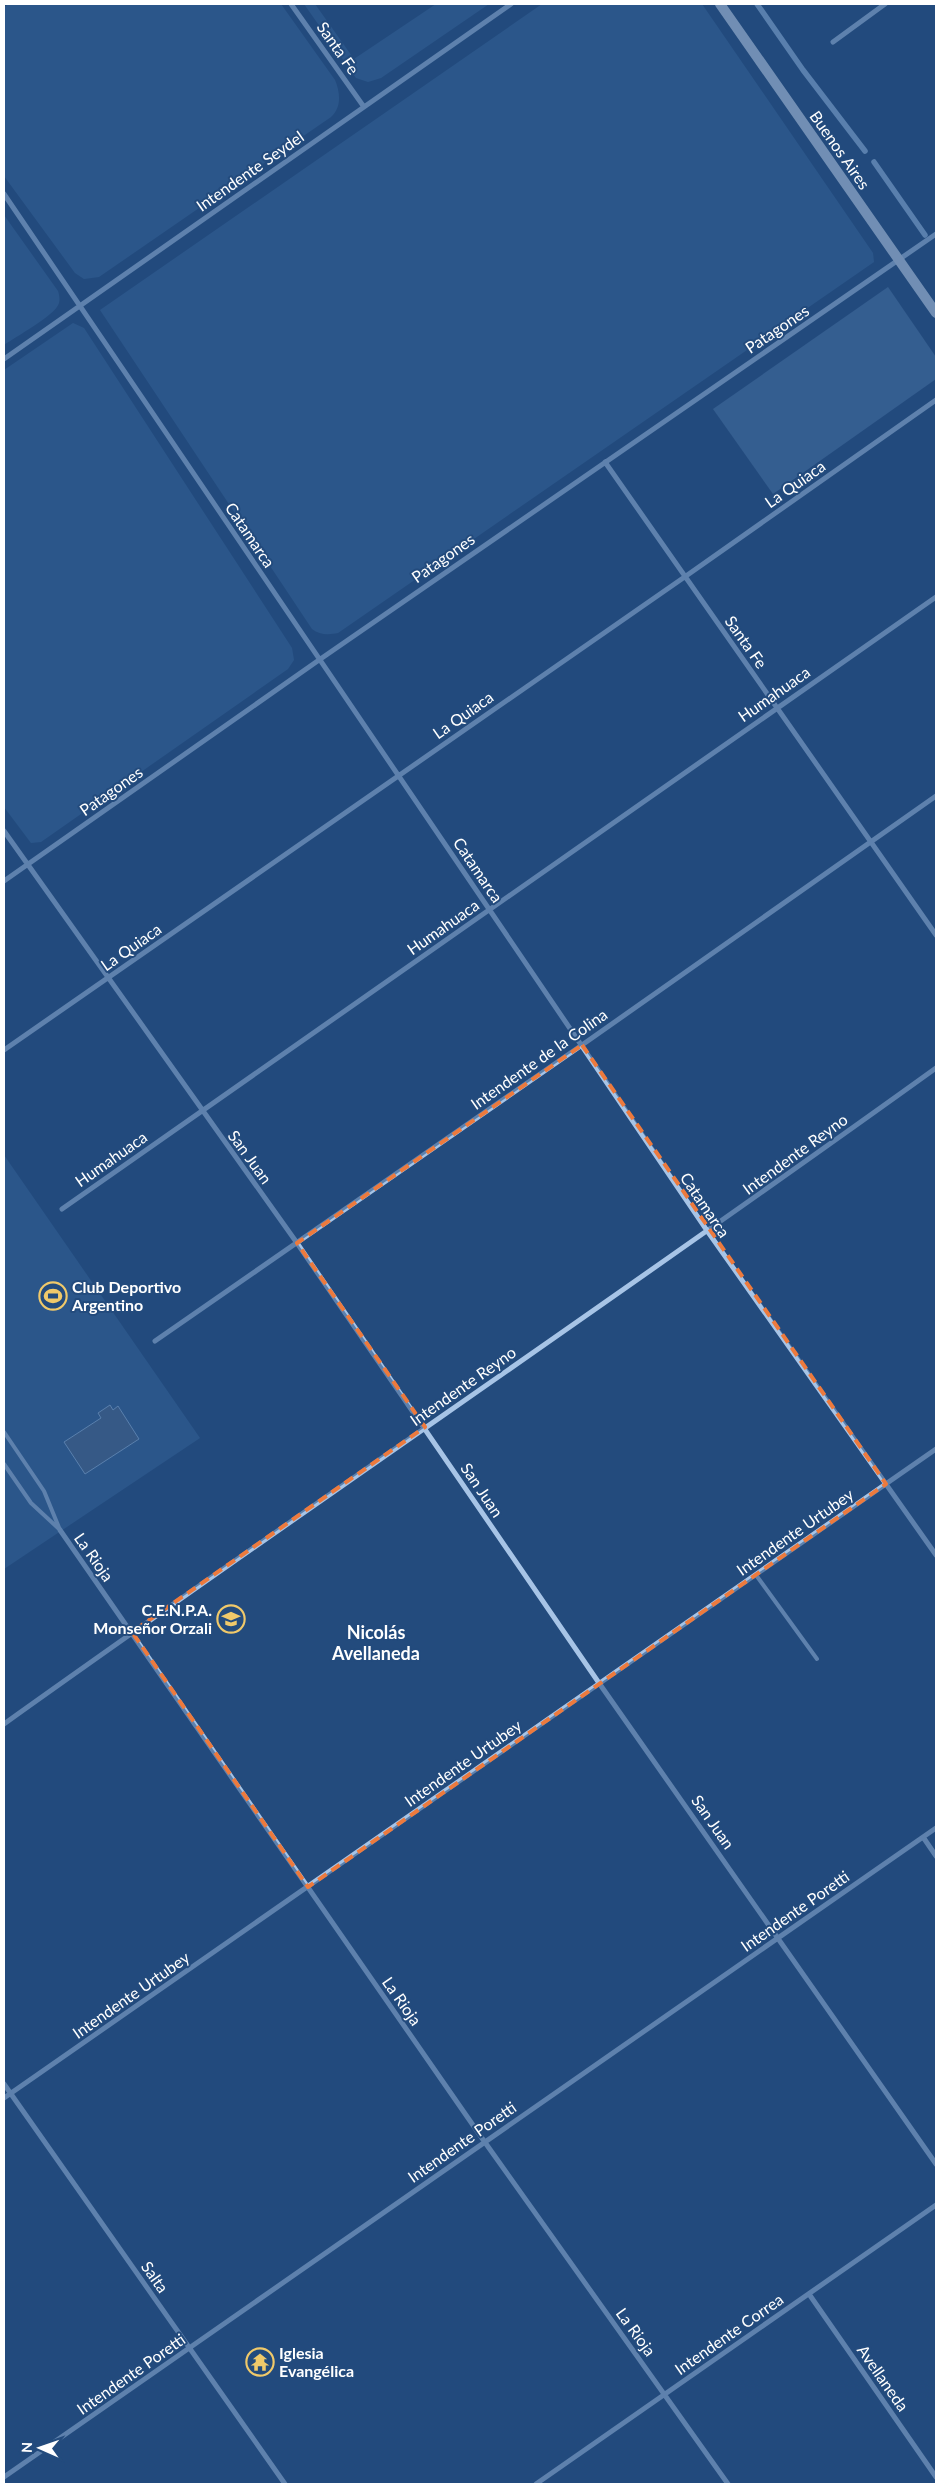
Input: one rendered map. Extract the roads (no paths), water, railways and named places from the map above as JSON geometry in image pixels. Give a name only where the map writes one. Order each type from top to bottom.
[{"type":"main road","name":"Buenos Aires","points":[[720,4],[936,313]]},
{"type":"street","name":"Santa Fe","points":[[291,4],[364,107]]},
{"type":"street","name":"Intendente Seydel","points":[[4,358],[511,4]]},
{"type":"street","points":[[834,42],[885,4]]},
{"type":"street","name":"Catamarca","points":[[4,194],[708,1232],[936,1555]]},
{"type":"street","name":"Patagones","points":[[4,881],[319,660],[936,234]]},
{"type":"street","name":"La Quiaca","points":[[4,1050],[107,980],[397,775],[686,576],[936,400]]},
{"type":"street","name":"Santa Fe","points":[[605,462],[936,935]]},
{"type":"street","name":"Humahuaca","points":[[62,1209],[776,707],[936,597]]},
{"type":"street","name":"Intendente de la Colina","points":[[155,1341],[582,1045],[936,796]]},
{"type":"street","name":"San Juan","points":[[4,831],[107,980],[297,1243],[599,1683],[936,2164]]},
{"type":"street","name":"Intendente Reyno","points":[[4,1724],[132,1632],[708,1232],[936,1068]]},
{"type":"street","name":"Intendente Urtubey","points":[[4,2098],[599,1683],[756,1576],[936,1448]]},
{"type":"street","name":"La Rioja","points":[[60,1530],[484,2141],[728,2484]]},
{"type":"street","name":"Intendente Poretti","points":[[4,2477],[936,1828]]},
{"type":"street","points":[[923,1837],[936,1856]]},
{"type":"street","name":"Salta","points":[[4,2084],[285,2484]]},
{"type":"street","name":"Intendente Correa","points":[[536,2484],[936,2205]]},
{"type":"street","name":"Avellaneda","points":[[809,2294],[936,2477]]},
{"type":"lane","points":[[4,1432],[44,1491],[60,1530]]},
{"type":"lane","points":[[4,1464],[31,1503],[60,1530]]},
{"type":"lane","points":[[756,1576],[817,1659]]},
{"type":"waterway","points":[[757,4],[803,70],[865,151]]},
{"type":"waterway","points":[[874,162],[925,235]]},
{"type":"place","name":"Club Deportivo Argentino","points":[[53,1296]]},
{"type":"place","name":"C.E.N.P.A. Monseñor Orzali","points":[[231,1619]]},
{"type":"place","name":"Iglesia Evangélica","points":[[260,2362]]},
{"type":"district","name":"Nicolás Avellaneda","points":[[376,1644]]}]
